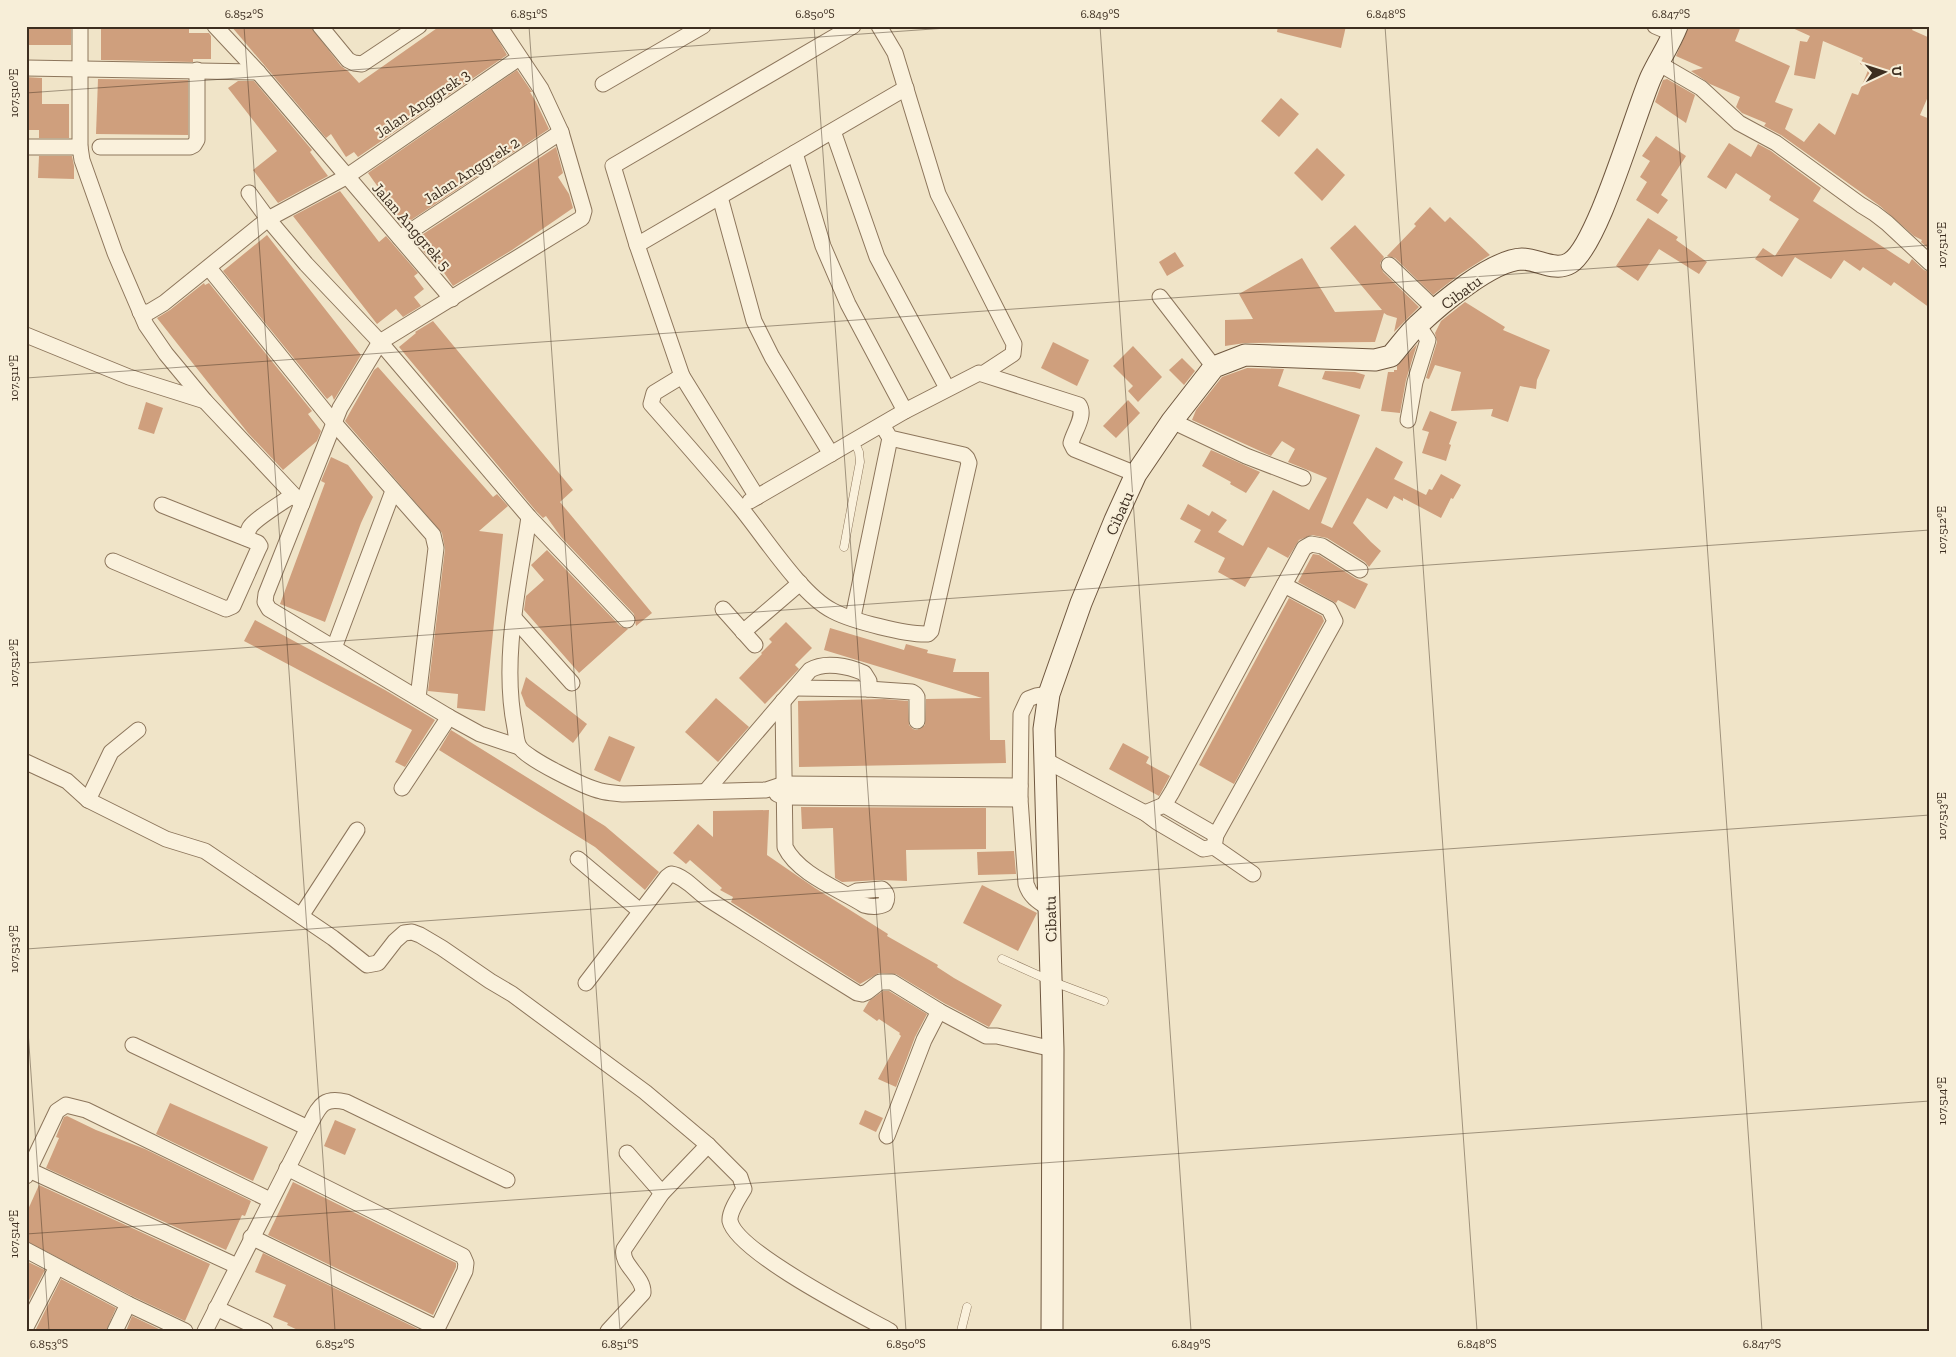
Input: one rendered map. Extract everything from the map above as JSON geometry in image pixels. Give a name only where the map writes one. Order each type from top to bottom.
[{"type":"street","points":[[80,26],[80,147],[82,160],[109,236],[140,312],[146,325],[166,354],[206,401],[298,499]]},
{"type":"street","name":"Jalan Anggrek 5","points":[[215,26],[258,72],[346,177],[452,298]]},
{"type":"street","points":[[320,26],[348,60],[362,64],[418,26]]},
{"type":"street","points":[[499,26],[541,89],[561,132],[584,210],[582,218],[380,342],[340,408],[335,424],[298,499],[266,594],[265,602],[269,609],[449,717],[480,734],[519,747],[531,757],[569,778],[602,792],[624,794],[766,790],[1020,792]]},
{"type":"street","points":[[603,84],[703,26]]},
{"type":"street","points":[[757,497],[682,376],[637,245],[613,166],[853,26]]},
{"type":"street","points":[[880,26],[895,53],[938,194],[1014,344],[1013,354],[984,373]]},
{"type":"street","name":"Cibatu","points":[[1052,1331],[1053,1048],[1044,729],[1049,694],[1081,604],[1136,474],[1172,421],[1214,367],[1245,356],[1375,360],[1385,358],[1391,356],[1418,325],[1462,287],[1503,263],[1523,259],[1554,266],[1569,264],[1580,255],[1594,228],[1658,63],[1668,29]]},
{"type":"street","name":"Jalan Anggrek 3","points":[[140,312],[149,312],[164,303],[268,219],[346,177],[519,58]]},
{"type":"street","points":[[1658,63],[1701,88],[1739,124],[1776,143],[1874,213],[1930,263]]},
{"type":"street","points":[[26,68],[258,72]]},
{"type":"street","points":[[100,147],[190,147],[194,145],[197,140],[198,70]]},
{"type":"street","points":[[637,245],[906,88]]},
{"type":"street","points":[[833,131],[877,257],[947,388]]},
{"type":"street","name":"Jalan Anggrek 2","points":[[400,238],[561,132]]},
{"type":"street","points":[[26,147],[80,147]]},
{"type":"street","points":[[795,153],[823,246],[848,304],[905,411]]},
{"type":"street","points":[[249,193],[306,264],[380,342],[529,517],[627,620]]},
{"type":"street","points":[[720,197],[754,321],[772,358],[831,454]]},
{"type":"street","points":[[1389,265],[1436,310]]},
{"type":"street","points":[[209,268],[335,424],[433,535],[436,548],[418,698]]},
{"type":"street","points":[[1160,298],[1214,367]]},
{"type":"street","points":[[1408,420],[1415,382],[1428,340],[1418,325]]},
{"type":"street","points":[[26,335],[129,377],[206,401]]},
{"type":"street","points":[[853,618],[886,432],[905,411],[973,374],[984,373],[1079,405],[1081,416],[1071,443],[1074,449],[1136,474]]},
{"type":"street","points":[[682,376],[654,393],[651,404],[740,507],[814,598],[833,611],[866,623],[924,634],[928,634],[931,631],[969,463],[968,458],[964,455],[886,432],[854,441],[740,507]]},
{"type":"street","points":[[1172,421],[1246,456],[1303,478]]},
{"type":"street","points":[[334,648],[393,491]]},
{"type":"street","points":[[246,538],[250,527],[260,517],[298,499]]},
{"type":"street","points":[[113,561],[226,609],[233,606],[260,546],[258,543],[162,504]]},
{"type":"street","points":[[519,747],[513,716],[511,685],[514,618],[529,517]]},
{"type":"street","points":[[1145,813],[1164,805],[1304,548],[1311,544],[1322,546],[1360,570]]},
{"type":"street","points":[[743,632],[800,583]]},
{"type":"street","points":[[1044,760],[1145,813],[1203,849],[1215,841],[1335,621],[1329,609],[1284,585]]},
{"type":"street","points":[[723,609],[755,645]]},
{"type":"street","points":[[514,618],[572,683]]},
{"type":"street","points":[[706,791],[810,670],[824,664],[864,673],[869,681],[868,689]]},
{"type":"street","points":[[794,688],[868,689],[912,692],[915,694],[917,720]]},
{"type":"street","points":[[1049,694],[1028,699],[1021,714],[1020,792],[1026,884],[1035,900],[1050,909]]},
{"type":"street","points":[[783,701],[785,847],[790,856],[802,868],[849,895]]},
{"type":"street","points":[[402,788],[449,717]]},
{"type":"street","points":[[88,800],[111,752],[138,730]]},
{"type":"street","points":[[26,762],[67,781],[88,800],[166,839],[205,851],[301,916],[367,965],[378,963],[395,941],[404,933],[420,934],[534,1010],[645,1092],[708,1145],[743,1182],[744,1190],[730,1216],[730,1222],[745,1242],[814,1289],[890,1331]]},
{"type":"street","points":[[1164,805],[1215,841],[1254,874]]},
{"type":"street","points":[[301,916],[357,830]]},
{"type":"street","points":[[578,859],[640,911]]},
{"type":"street","points":[[586,983],[640,911],[671,874],[677,875],[711,901],[801,960],[857,993],[867,992],[880,982],[892,982],[939,1011],[986,1036],[997,1036],[1053,1048]]},
{"type":"street","points":[[887,1136],[924,1040],[939,1011]]},
{"type":"street","points":[[133,1045],[308,1128]]},
{"type":"street","points":[[205,1331],[270,1200],[308,1128],[322,1104],[326,1101],[335,1099],[346,1102],[507,1180]]},
{"type":"street","points":[[237,1266],[28,1173],[57,1111],[66,1105],[76,1107],[270,1200]]},
{"type":"street","points":[[608,1331],[643,1293],[642,1283],[624,1258],[623,1252],[662,1193],[708,1145]]},
{"type":"street","points":[[627,1153],[662,1193]]},
{"type":"street","points":[[251,1237],[436,1330],[465,1272],[466,1263],[463,1256],[287,1168]]},
{"type":"street","points":[[26,1250],[128,1304],[185,1331]]},
{"type":"street","points":[[26,1327],[57,1267]]},
{"type":"street","points":[[115,1331],[128,1304]]},
{"type":"street","points":[[216,1308],[265,1331]]},
{"type":"lane","points":[[844,547],[860,462],[859,452],[854,441]]},
{"type":"lane","points":[[1002,959],[1050,980],[1104,1000]]},
{"type":"lane","points":[[961,1331],[967,1307]]},
{"type":"building","points":[[26,26],[71,26],[71,45],[26,45]]},
{"type":"building","points":[[101,26],[189,26],[189,33],[209,33],[211,36],[211,59],[193,59],[193,62],[101,60]]},
{"type":"building","points":[[231,26],[310,26],[341,66],[359,83],[440,26],[490,26],[507,55],[358,157],[354,152],[346,157],[331,134],[326,138]]},
{"type":"building","points":[[1278,26],[1346,26],[1341,48],[1277,32]]},
{"type":"building","points":[[1689,26],[1741,26],[1735,41],[1790,66],[1775,102],[1793,109],[1785,129],[1804,142],[1819,123],[1835,135],[1852,93],[1858,95],[1869,68],[1860,64],[1863,58],[1823,41],[1815,79],[1794,75],[1800,41],[1807,42],[1810,36],[1788,26],[1914,26],[1912,30],[1930,38],[1930,92],[1920,115],[1930,119],[1930,250],[1921,242],[1922,240],[1914,236],[1880,206],[1781,135],[1764,126],[1766,123],[1742,113],[1736,107],[1740,97],[1710,84],[1691,71],[1703,68],[1676,56]]},
{"type":"building","points":[[517,70],[532,92],[530,92],[549,129],[402,226],[383,204],[388,201],[368,173]]},
{"type":"building","points":[[26,77],[42,78],[42,104],[69,104],[69,138],[39,138],[39,130],[26,130]]},
{"type":"building","points":[[98,79],[188,80],[188,135],[96,134]]},
{"type":"building","points":[[1667,79],[1695,95],[1686,123],[1655,102],[1663,80]]},
{"type":"building","points":[[238,81],[254,81],[312,150],[310,152],[328,176],[278,203],[253,170],[277,151],[228,88]]},
{"type":"building","points":[[1281,98],[1299,114],[1279,137],[1261,121]]},
{"type":"building","points":[[1656,136],[1686,156],[1661,195],[1668,200],[1658,214],[1636,200],[1647,182],[1640,177],[1650,161],[1642,156]]},
{"type":"building","points":[[1729,143],[1751,157],[1758,144],[1771,151],[1821,188],[1813,201],[1909,264],[1912,259],[1924,270],[1930,272],[1930,308],[1894,282],[1891,286],[1863,267],[1860,271],[1844,260],[1831,279],[1795,257],[1782,277],[1755,259],[1763,248],[1775,256],[1799,219],[1769,200],[1771,196],[1736,173],[1726,189],[1707,177]]},
{"type":"building","points":[[556,147],[563,173],[558,177],[569,194],[573,208],[512,250],[453,286],[436,261],[433,263],[414,240]]},
{"type":"building","points":[[1317,148],[1345,175],[1322,201],[1294,173]]},
{"type":"building","points":[[39,156],[72,156],[74,179],[38,178]]},
{"type":"building","points":[[340,191],[379,242],[386,236],[418,273],[414,276],[424,289],[414,297],[421,306],[403,317],[396,309],[377,324],[293,216]]},
{"type":"building","points":[[1430,207],[1445,222],[1450,217],[1490,255],[1460,274],[1433,295],[1395,258],[1387,256],[1416,226],[1414,224]]},
{"type":"building","points":[[1648,218],[1678,237],[1676,240],[1707,262],[1699,274],[1659,249],[1638,281],[1616,266]]},
{"type":"building","points":[[1355,225],[1384,257],[1380,263],[1383,272],[1419,307],[1394,332],[1397,318],[1384,313],[1375,342],[1245,343],[1225,346],[1225,320],[1253,319],[1239,294],[1302,258],[1335,312],[1382,310],[1330,248]]},
{"type":"building","points":[[267,235],[361,355],[334,400],[332,395],[327,399],[223,271]]},
{"type":"building","points":[[1175,252],[1184,266],[1167,276],[1159,262]]},
{"type":"building","points":[[204,283],[205,285],[209,283],[312,411],[308,414],[321,431],[317,441],[283,470],[248,433],[157,318]]},
{"type":"building","points":[[1465,302],[1505,327],[1503,330],[1550,350],[1537,380],[1536,389],[1520,386],[1508,422],[1491,416],[1493,409],[1451,411],[1461,372],[1435,365],[1429,379],[1426,378],[1437,342],[1435,333],[1441,321]]},
{"type":"building","points":[[433,321],[573,490],[560,502],[652,613],[636,626],[634,614],[561,537],[546,516],[543,518],[536,511],[399,347],[415,332]]},
{"type":"building","points":[[1053,342],[1089,360],[1077,386],[1041,368]]},
{"type":"building","points":[[1417,344],[1406,380],[1400,413],[1381,411],[1388,372],[1397,370],[1397,366]]},
{"type":"building","points":[[1133,346],[1162,377],[1138,402],[1128,391],[1133,386],[1113,366]]},
{"type":"building","points":[[1182,358],[1195,371],[1184,385],[1169,370]]},
{"type":"building","points":[[378,367],[493,497],[497,494],[508,506],[479,531],[503,534],[485,711],[457,708],[458,694],[428,691],[445,549],[442,533],[345,421],[374,370]]},
{"type":"building","points":[[1247,368],[1284,369],[1278,386],[1360,415],[1321,523],[1332,528],[1376,447],[1403,462],[1394,479],[1426,495],[1429,489],[1432,490],[1441,474],[1461,485],[1453,499],[1451,498],[1441,518],[1403,498],[1403,501],[1394,496],[1387,509],[1367,498],[1353,523],[1381,551],[1369,567],[1365,562],[1327,538],[1312,535],[1299,540],[1288,558],[1268,547],[1245,587],[1218,572],[1225,558],[1194,542],[1201,530],[1180,519],[1188,504],[1209,516],[1212,511],[1227,520],[1218,532],[1243,546],[1273,490],[1309,510],[1327,478],[1288,462],[1295,449],[1282,441],[1271,456],[1192,420],[1196,410],[1222,377]]},
{"type":"building","points":[[1325,371],[1355,372],[1365,375],[1360,389],[1322,379]]},
{"type":"building","points":[[1128,400],[1140,413],[1116,438],[1103,426]]},
{"type":"building","points":[[146,402],[163,408],[154,434],[138,429]]},
{"type":"building","points":[[1430,411],[1457,422],[1449,444],[1451,445],[1446,461],[1422,453],[1429,432],[1422,430]]},
{"type":"building","points":[[1211,450],[1260,472],[1246,493],[1230,484],[1231,482],[1202,466]]},
{"type":"building","points":[[331,457],[348,465],[373,497],[361,523],[325,622],[280,604],[325,483],[321,481]]},
{"type":"building","points":[[547,550],[620,626],[628,629],[579,673],[524,610],[526,596],[544,580],[531,565]]},
{"type":"building","points":[[1313,554],[1319,555],[1368,584],[1355,609],[1338,600],[1336,603],[1298,582]]},
{"type":"building","points":[[1289,598],[1322,616],[1324,621],[1234,784],[1199,765]]},
{"type":"building","points":[[255,620],[385,690],[435,720],[405,767],[395,762],[412,730],[244,641]]},
{"type":"building","points":[[786,622],[812,648],[795,665],[799,669],[765,704],[739,678],[762,654],[772,642],[769,639]]},
{"type":"building","points":[[830,628],[904,650],[906,644],[928,650],[927,653],[956,659],[953,672],[989,672],[990,740],[1005,740],[1006,763],[799,767],[798,701],[884,699],[908,701],[909,725],[917,730],[925,725],[926,699],[982,698],[824,650]]},
{"type":"building","points":[[526,677],[587,724],[573,743],[526,706],[521,693]]},
{"type":"building","points":[[716,698],[749,727],[718,762],[685,732]]},
{"type":"building","points":[[451,730],[605,826],[659,872],[645,890],[595,847],[439,750]]},
{"type":"building","points":[[609,736],[635,747],[620,782],[594,770]]},
{"type":"building","points":[[1123,743],[1149,757],[1146,763],[1170,776],[1159,796],[1109,769]]},
{"type":"building","points":[[801,807],[986,808],[986,849],[906,850],[907,881],[842,882],[835,878],[833,828],[802,829]]},
{"type":"building","points":[[769,810],[767,855],[888,934],[887,936],[938,965],[937,967],[954,978],[1002,1005],[989,1027],[896,974],[879,973],[860,984],[731,902],[733,897],[720,890],[722,888],[690,860],[686,864],[673,853],[698,824],[713,837],[713,811]]},
{"type":"building","points":[[1014,851],[1016,874],[978,875],[977,852]]},
{"type":"building","points":[[982,885],[1037,913],[1018,951],[963,923]]},
{"type":"building","points":[[883,991],[889,991],[927,1014],[915,1037],[896,1087],[878,1079],[901,1036],[900,1033],[863,1011],[869,1001]]},
{"type":"building","points":[[170,1103],[268,1147],[253,1181],[156,1134]]},
{"type":"building","points":[[865,1110],[883,1118],[876,1132],[859,1124]]},
{"type":"building","points":[[67,1116],[96,1130],[145,1149],[251,1201],[245,1216],[242,1215],[226,1250],[46,1168],[59,1138],[56,1137],[64,1117]]},
{"type":"building","points":[[335,1120],[356,1129],[345,1155],[324,1146]]},
{"type":"building","points":[[293,1182],[456,1263],[456,1267],[433,1315],[268,1235]]},
{"type":"building","points":[[39,1185],[210,1264],[185,1321],[26,1241],[26,1214]]},
{"type":"building","points":[[263,1253],[418,1329],[417,1331],[300,1331],[287,1325],[288,1323],[273,1317],[286,1285],[255,1272]]},
{"type":"building","points":[[26,1261],[45,1270],[26,1306]]},
{"type":"building","points":[[61,1279],[116,1308],[106,1331],[35,1331]]},
{"type":"building","points":[[132,1316],[163,1331],[126,1331]]}]
